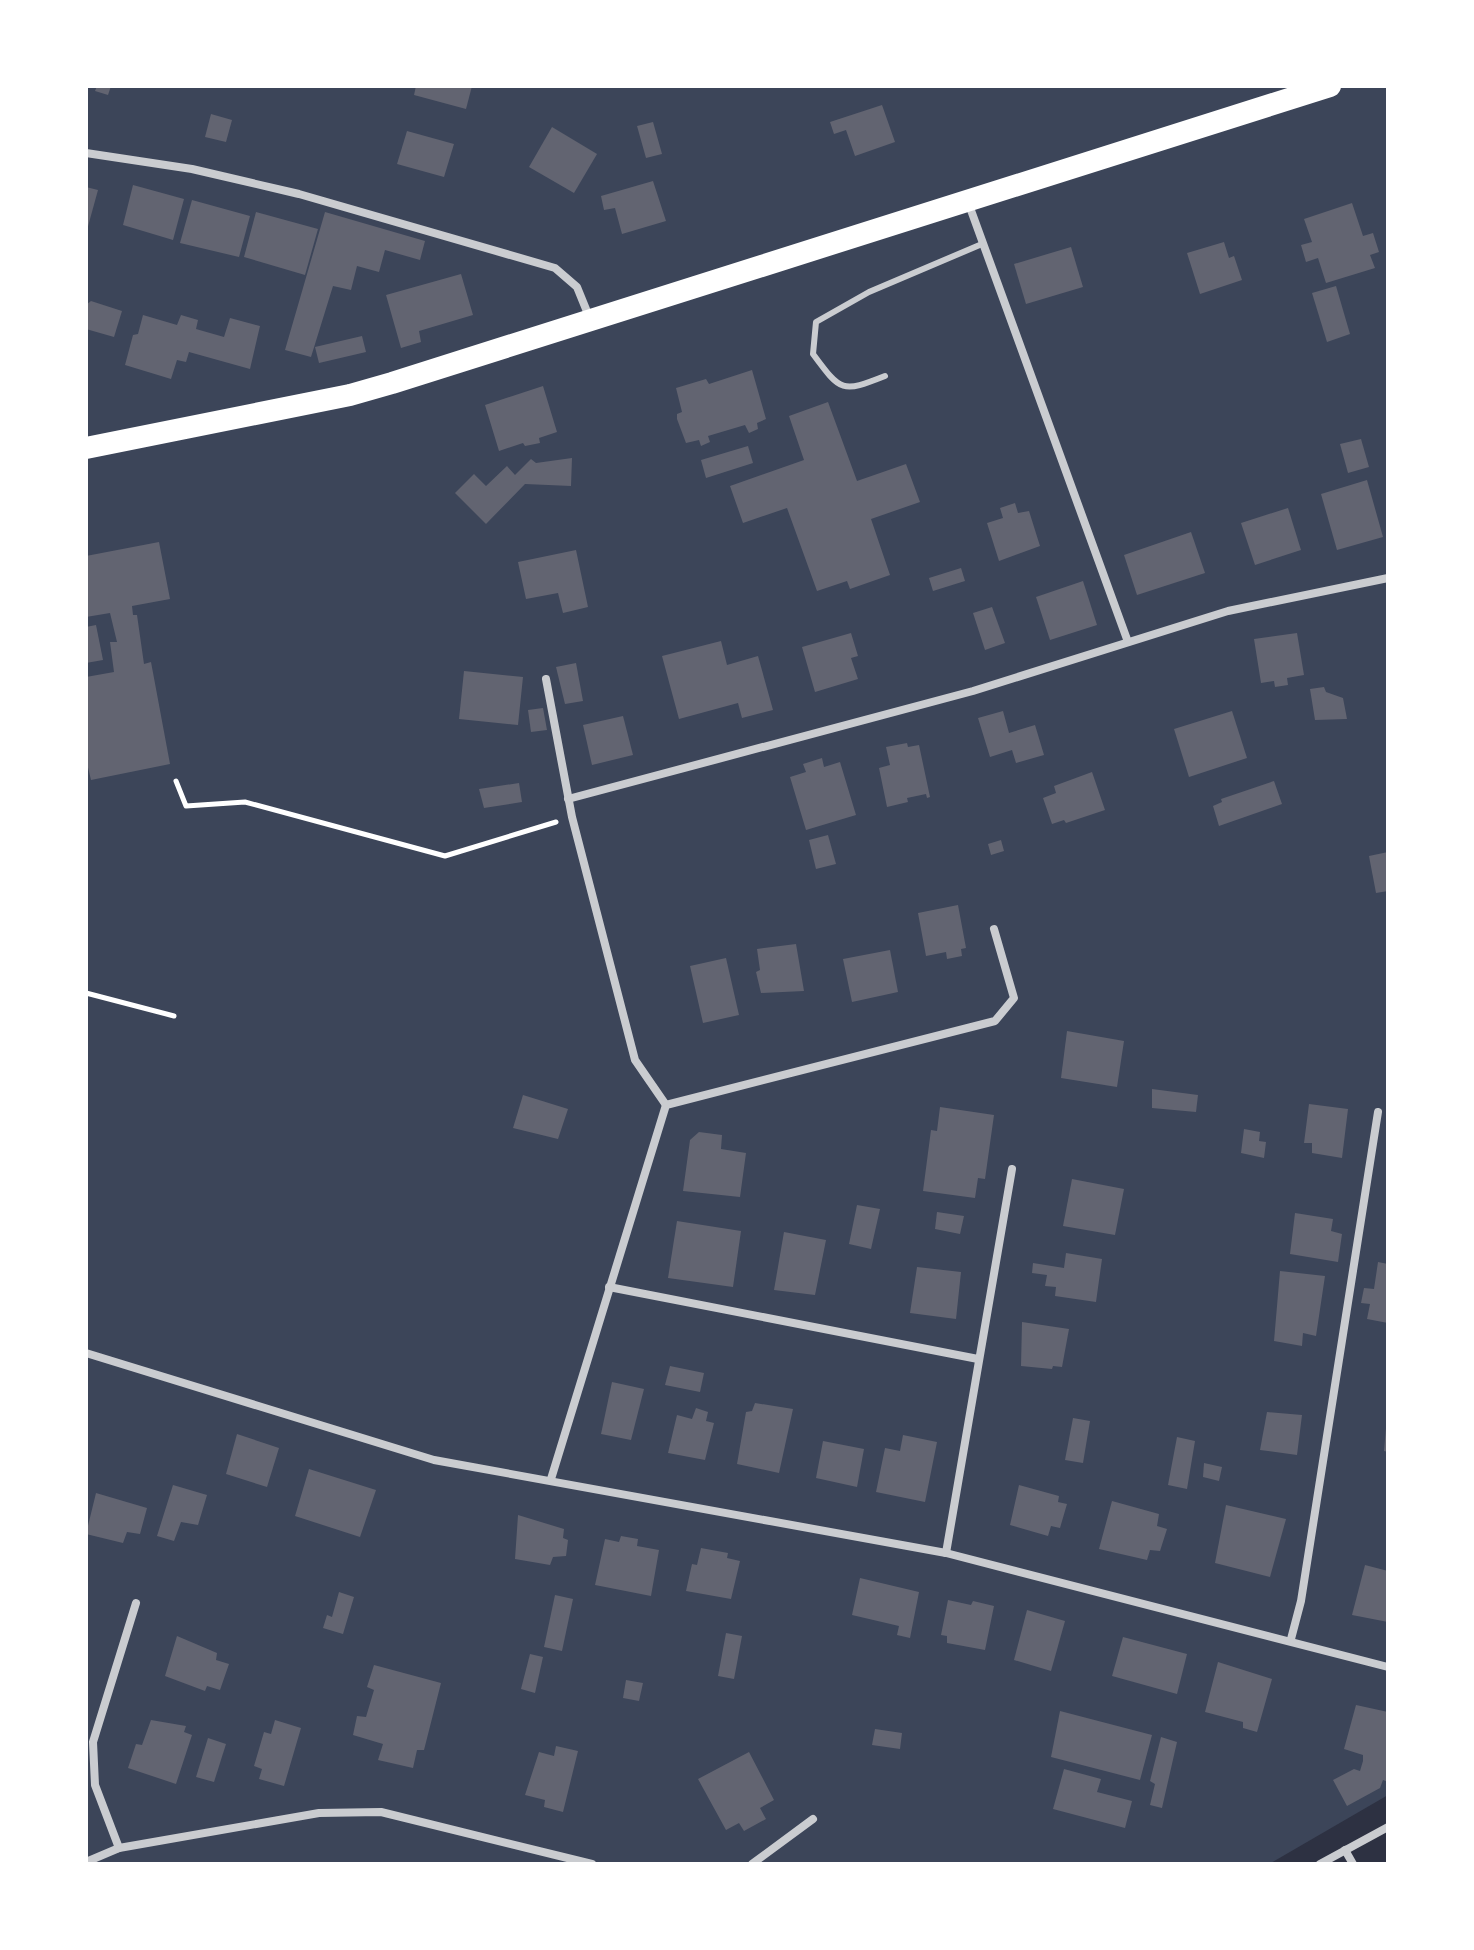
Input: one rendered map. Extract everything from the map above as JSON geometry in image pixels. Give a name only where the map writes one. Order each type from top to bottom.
[{"type":"highway","points":[[86,448],[350,395],[591,322],[1330,86]]},
{"type":"street","points":[[86,153],[192,169],[299,194],[555,268],[577,287],[591,322]]},
{"type":"street","points":[[968,202],[1128,642]]},
{"type":"street","points":[[568,799],[973,691],[1228,611],[1388,578]]},
{"type":"street","points":[[546,679],[572,817],[635,1060],[666,1105]]},
{"type":"street","points":[[666,1105],[995,1021],[1014,998],[994,929]]},
{"type":"street","points":[[551,1479],[666,1105]]},
{"type":"street","points":[[1291,1639],[1301,1601],[1378,1112]]},
{"type":"street","points":[[946,1553],[1012,1169]]},
{"type":"street","points":[[609,1287],[978,1359]]},
{"type":"street","points":[[86,1353],[434,1460],[946,1553],[1291,1639],[1388,1667]]},
{"type":"street","points":[[119,1848],[95,1785],[93,1742],[136,1603]]},
{"type":"street","points":[[86,1862],[119,1848],[319,1813],[381,1812],[592,1864]]},
{"type":"street","points":[[752,1864],[813,1819]]},
{"type":"street","points":[[1320,1864],[1388,1827]]},
{"type":"street","points":[[1345,1850],[1353,1864]]},
{"type":"lane","points":[[885,376],[851,390],[836,385],[813,354],[816,322],[869,292],[982,244]]},
{"type":"path","points":[[176,781],[186,806],[245,802],[445,856],[572,817]]},
{"type":"path","points":[[86,993],[174,1016]]},
{"type":"shaded area","points":[[86,86],[1388,86],[1388,1795],[1269,1864],[86,1864]]},
{"type":"building","points":[[97,86],[111,86],[108,95],[95,91]]},
{"type":"building","points":[[416,86],[472,86],[466,109],[414,95]]},
{"type":"building","points":[[882,105],[895,142],[855,156],[846,130],[834,134],[830,122]]},
{"type":"building","points":[[211,114],[232,120],[226,142],[205,137]]},
{"type":"building","points":[[653,122],[662,154],[646,158],[637,126]]},
{"type":"building","points":[[552,127],[597,154],[574,193],[529,167]]},
{"type":"building","points":[[407,131],[454,144],[444,177],[397,164]]},
{"type":"building","points":[[653,181],[666,221],[622,234],[615,208],[604,210],[601,196]]},
{"type":"building","points":[[133,185],[184,199],[173,240],[123,225]]},
{"type":"building","points":[[86,187],[98,190],[87,230],[86,230]]},
{"type":"building","points":[[192,200],[250,216],[239,257],[180,243]]},
{"type":"building","points":[[1352,203],[1363,236],[1373,233],[1379,252],[1370,255],[1375,268],[1326,283],[1318,258],[1306,262],[1301,245],[1312,242],[1304,219]]},
{"type":"building","points":[[256,212],[318,229],[305,275],[244,257]]},
{"type":"building","points":[[325,212],[425,241],[420,260],[385,250],[379,272],[357,266],[351,290],[333,286],[311,357],[285,350]]},
{"type":"building","points":[[1224,242],[1229,258],[1234,256],[1242,280],[1200,294],[1187,253]]},
{"type":"building","points":[[1071,247],[1083,287],[1026,304],[1014,264]]},
{"type":"building","points":[[461,274],[473,315],[419,331],[421,342],[401,348],[386,295]]},
{"type":"building","points":[[1336,286],[1350,334],[1327,342],[1312,293]]},
{"type":"building","points":[[91,301],[122,311],[114,337],[86,329],[86,305]]},
{"type":"building","points":[[143,315],[177,325],[181,315],[198,320],[196,329],[224,337],[230,318],[260,326],[250,369],[189,352],[186,362],[177,360],[171,379],[125,365],[133,335],[138,334]]},
{"type":"building","points":[[362,336],[366,352],[319,363],[315,347]]},
{"type":"building","points":[[752,370],[766,419],[757,423],[758,429],[749,433],[745,425],[708,436],[710,442],[701,446],[699,440],[686,443],[677,419],[677,414],[682,412],[676,388],[706,379],[709,384]]},
{"type":"building","points":[[543,386],[557,432],[539,438],[540,443],[525,446],[523,443],[499,451],[485,405]]},
{"type":"building","points":[[828,402],[857,481],[906,464],[920,502],[871,519],[890,575],[850,589],[847,581],[817,591],[787,508],[743,523],[730,486],[804,460],[789,416]]},
{"type":"building","points":[[1361,439],[1369,467],[1348,473],[1340,444]]},
{"type":"building","points":[[748,446],[753,463],[706,478],[701,460]]},
{"type":"building","points":[[572,458],[571,486],[525,484],[486,524],[455,493],[474,474],[486,486],[507,466],[515,475],[531,459],[536,463]]},
{"type":"building","points":[[1367,480],[1383,537],[1337,550],[1321,494]]},
{"type":"building","points":[[1015,503],[1018,513],[1029,511],[1040,546],[999,561],[987,523],[1003,518],[1000,508]]},
{"type":"building","points":[[1288,508],[1301,550],[1255,565],[1241,523]]},
{"type":"building","points":[[1191,532],[1205,573],[1137,595],[1124,555]]},
{"type":"building","points":[[159,542],[170,599],[132,606],[133,615],[137,615],[144,664],[151,662],[170,764],[91,780],[86,759],[86,677],[114,672],[110,642],[117,642],[110,613],[86,617],[86,556]]},
{"type":"building","points":[[576,550],[588,607],[563,613],[558,593],[526,599],[518,562]]},
{"type":"building","points":[[961,568],[965,581],[933,591],[929,578]]},
{"type":"building","points":[[1083,581],[1097,625],[1050,640],[1036,597]]},
{"type":"building","points":[[992,607],[1005,643],[985,650],[973,613]]},
{"type":"building","points":[[96,625],[103,660],[86,663],[86,627]]},
{"type":"building","points":[[851,633],[858,656],[851,658],[858,679],[815,692],[802,647]]},
{"type":"building","points":[[1297,633],[1304,675],[1287,678],[1288,685],[1275,687],[1274,681],[1261,683],[1254,639]]},
{"type":"building","points":[[721,641],[727,665],[758,656],[773,710],[742,718],[738,703],[679,719],[662,656]]},
{"type":"building","points":[[576,663],[583,701],[565,704],[556,667]]},
{"type":"building","points":[[464,671],[523,677],[518,725],[459,719]]},
{"type":"building","points":[[1324,687],[1326,692],[1343,698],[1347,719],[1315,720],[1310,689]]},
{"type":"building","points":[[543,708],[547,730],[531,732],[528,710]]},
{"type":"building","points":[[1003,711],[1009,733],[1035,725],[1044,755],[1016,763],[1012,750],[990,757],[978,718]]},
{"type":"building","points":[[1232,711],[1247,758],[1189,777],[1174,729]]},
{"type":"building","points":[[623,716],[633,755],[592,765],[583,725]]},
{"type":"building","points":[[907,743],[908,747],[919,745],[930,797],[927,798],[926,794],[907,798],[908,802],[887,807],[879,768],[890,765],[886,747]]},
{"type":"building","points":[[822,758],[824,767],[840,762],[856,815],[806,830],[790,777],[806,772],[803,764]]},
{"type":"building","points":[[1092,772],[1105,810],[1066,823],[1064,820],[1052,824],[1043,798],[1056,793],[1054,786]]},
{"type":"building","points":[[1274,781],[1282,804],[1219,826],[1213,806],[1222,802],[1221,799]]},
{"type":"building","points":[[519,783],[522,802],[484,808],[479,789]]},
{"type":"building","points":[[828,835],[836,864],[816,869],[809,840]]},
{"type":"building","points":[[1001,840],[1004,851],[991,855],[988,844]]},
{"type":"building","points":[[1388,852],[1388,891],[1376,893],[1369,856]]},
{"type":"building","points":[[958,905],[966,948],[961,949],[962,956],[947,959],[946,952],[926,956],[918,913]]},
{"type":"building","points":[[796,944],[804,991],[761,993],[756,972],[760,970],[757,949]]},
{"type":"building","points":[[890,950],[898,992],[852,1002],[843,959]]},
{"type":"building","points":[[726,958],[739,1015],[703,1023],[690,966]]},
{"type":"building","points":[[1067,1031],[1124,1041],[1117,1087],[1061,1078]]},
{"type":"building","points":[[1152,1089],[1198,1095],[1196,1112],[1152,1108]]},
{"type":"building","points":[[523,1095],[568,1109],[558,1139],[513,1128]]},
{"type":"building","points":[[1309,1104],[1348,1109],[1342,1158],[1312,1153],[1312,1143],[1304,1143]]},
{"type":"building","points":[[940,1107],[994,1115],[985,1179],[978,1178],[975,1198],[923,1191],[931,1130],[937,1131]]},
{"type":"building","points":[[1244,1129],[1260,1132],[1259,1141],[1266,1142],[1264,1158],[1241,1153]]},
{"type":"building","points":[[699,1132],[722,1135],[721,1149],[746,1153],[740,1197],[683,1191],[690,1140]]},
{"type":"building","points":[[1072,1179],[1124,1189],[1115,1235],[1063,1226]]},
{"type":"building","points":[[857,1205],[880,1209],[871,1249],[849,1244]]},
{"type":"building","points":[[937,1212],[964,1216],[960,1234],[935,1229]]},
{"type":"building","points":[[1295,1213],[1333,1219],[1331,1231],[1342,1234],[1338,1262],[1290,1254]]},
{"type":"building","points":[[677,1221],[741,1231],[733,1287],[668,1278]]},
{"type":"building","points":[[784,1232],[826,1240],[815,1295],[774,1290]]},
{"type":"building","points":[[1066,1253],[1102,1259],[1096,1302],[1055,1296],[1056,1287],[1045,1286],[1047,1275],[1032,1273],[1033,1263],[1064,1268]]},
{"type":"building","points":[[1378,1262],[1388,1264],[1388,1323],[1367,1319],[1370,1304],[1361,1303],[1364,1288],[1374,1289]]},
{"type":"building","points":[[917,1267],[961,1272],[956,1319],[910,1313]]},
{"type":"building","points":[[1280,1271],[1325,1276],[1316,1336],[1303,1333],[1302,1346],[1274,1341]]},
{"type":"building","points":[[1022,1322],[1069,1329],[1062,1367],[1021,1366]]},
{"type":"building","points":[[670,1366],[704,1373],[700,1392],[665,1385]]},
{"type":"building","points":[[612,1382],[644,1389],[631,1440],[601,1434]]},
{"type":"building","points":[[755,1403],[793,1409],[779,1473],[737,1464],[746,1412],[752,1411]]},
{"type":"building","points":[[696,1408],[708,1412],[706,1421],[714,1423],[705,1460],[668,1453],[677,1415],[692,1419]]},
{"type":"building","points":[[1267,1412],[1302,1415],[1297,1455],[1260,1450]]},
{"type":"building","points":[[1073,1418],[1090,1421],[1083,1463],[1065,1460]]},
{"type":"building","points":[[1388,1428],[1388,1452],[1384,1451]]},
{"type":"building","points":[[237,1434],[279,1448],[267,1487],[226,1474]]},
{"type":"building","points":[[903,1435],[937,1442],[925,1502],[876,1492],[885,1448],[900,1451]]},
{"type":"building","points":[[1177,1437],[1195,1441],[1187,1489],[1168,1485]]},
{"type":"building","points":[[823,1441],[864,1449],[857,1487],[816,1478]]},
{"type":"building","points":[[1204,1463],[1222,1467],[1219,1481],[1203,1477]]},
{"type":"building","points":[[309,1469],[376,1490],[360,1537],[295,1516]]},
{"type":"building","points":[[173,1485],[207,1495],[198,1525],[181,1522],[174,1541],[157,1536]]},
{"type":"building","points":[[1019,1485],[1059,1496],[1058,1502],[1067,1504],[1060,1528],[1051,1526],[1048,1536],[1010,1525]]},
{"type":"building","points":[[96,1493],[147,1508],[140,1534],[127,1532],[123,1543],[86,1534]]},
{"type":"building","points":[[1112,1501],[1159,1514],[1157,1526],[1167,1529],[1160,1551],[1150,1550],[1147,1560],[1099,1549]]},
{"type":"building","points":[[1226,1505],[1286,1519],[1270,1577],[1215,1563]]},
{"type":"building","points":[[518,1515],[564,1529],[563,1538],[568,1540],[566,1556],[553,1557],[550,1565],[515,1559]]},
{"type":"building","points":[[621,1536],[638,1539],[637,1546],[659,1550],[651,1596],[595,1585],[605,1539],[619,1542]]},
{"type":"building","points":[[701,1548],[728,1553],[727,1558],[740,1561],[731,1599],[686,1591],[692,1564],[697,1565]]},
{"type":"building","points":[[1365,1565],[1388,1571],[1388,1622],[1352,1615]]},
{"type":"building","points":[[860,1578],[919,1592],[910,1638],[897,1635],[899,1626],[852,1615]]},
{"type":"building","points":[[339,1592],[354,1597],[343,1634],[323,1628],[327,1615],[332,1617]]},
{"type":"building","points":[[555,1595],[573,1599],[562,1651],[544,1647]]},
{"type":"building","points":[[948,1600],[994,1606],[985,1650],[947,1643],[947,1636],[941,1635]]},
{"type":"building","points":[[1027,1610],[1065,1621],[1051,1671],[1014,1660]]},
{"type":"building","points":[[726,1633],[742,1636],[734,1679],[718,1676]]},
{"type":"building","points":[[177,1636],[217,1653],[216,1660],[229,1664],[220,1690],[207,1686],[205,1691],[165,1676]]},
{"type":"building","points":[[1123,1637],[1187,1654],[1177,1694],[1112,1676]]},
{"type":"building","points":[[530,1654],[543,1657],[535,1693],[521,1689]]},
{"type":"building","points":[[1218,1662],[1272,1679],[1257,1732],[1243,1728],[1243,1722],[1205,1712]]},
{"type":"building","points":[[374,1665],[441,1683],[424,1750],[417,1750],[413,1768],[378,1760],[383,1744],[353,1735],[357,1716],[366,1717],[374,1690],[367,1687]]},
{"type":"building","points":[[626,1680],[643,1683],[639,1701],[623,1698]]},
{"type":"building","points":[[1356,1705],[1388,1712],[1388,1782],[1383,1780],[1380,1788],[1347,1806],[1333,1780],[1354,1769],[1360,1771],[1363,1755],[1344,1749]]},
{"type":"building","points":[[1060,1711],[1152,1735],[1140,1780],[1051,1757]]},
{"type":"building","points":[[151,1720],[186,1726],[184,1732],[192,1735],[176,1784],[128,1768],[136,1744],[142,1745]]},
{"type":"building","points":[[275,1720],[301,1728],[284,1786],[259,1779],[262,1769],[254,1766],[264,1732],[271,1734]]},
{"type":"building","points":[[875,1729],[902,1733],[900,1749],[872,1745]]},
{"type":"building","points":[[1161,1737],[1177,1742],[1162,1808],[1150,1805],[1155,1784],[1150,1781]]},
{"type":"building","points":[[208,1738],[226,1744],[214,1782],[196,1777]]},
{"type":"building","points":[[556,1746],[578,1751],[563,1812],[544,1807],[545,1800],[525,1795],[539,1752],[554,1756]]},
{"type":"building","points":[[749,1752],[774,1800],[760,1808],[766,1819],[744,1831],[739,1823],[726,1830],[698,1779]]},
{"type":"building","points":[[1064,1769],[1101,1779],[1097,1792],[1132,1801],[1125,1828],[1053,1809]]}]
